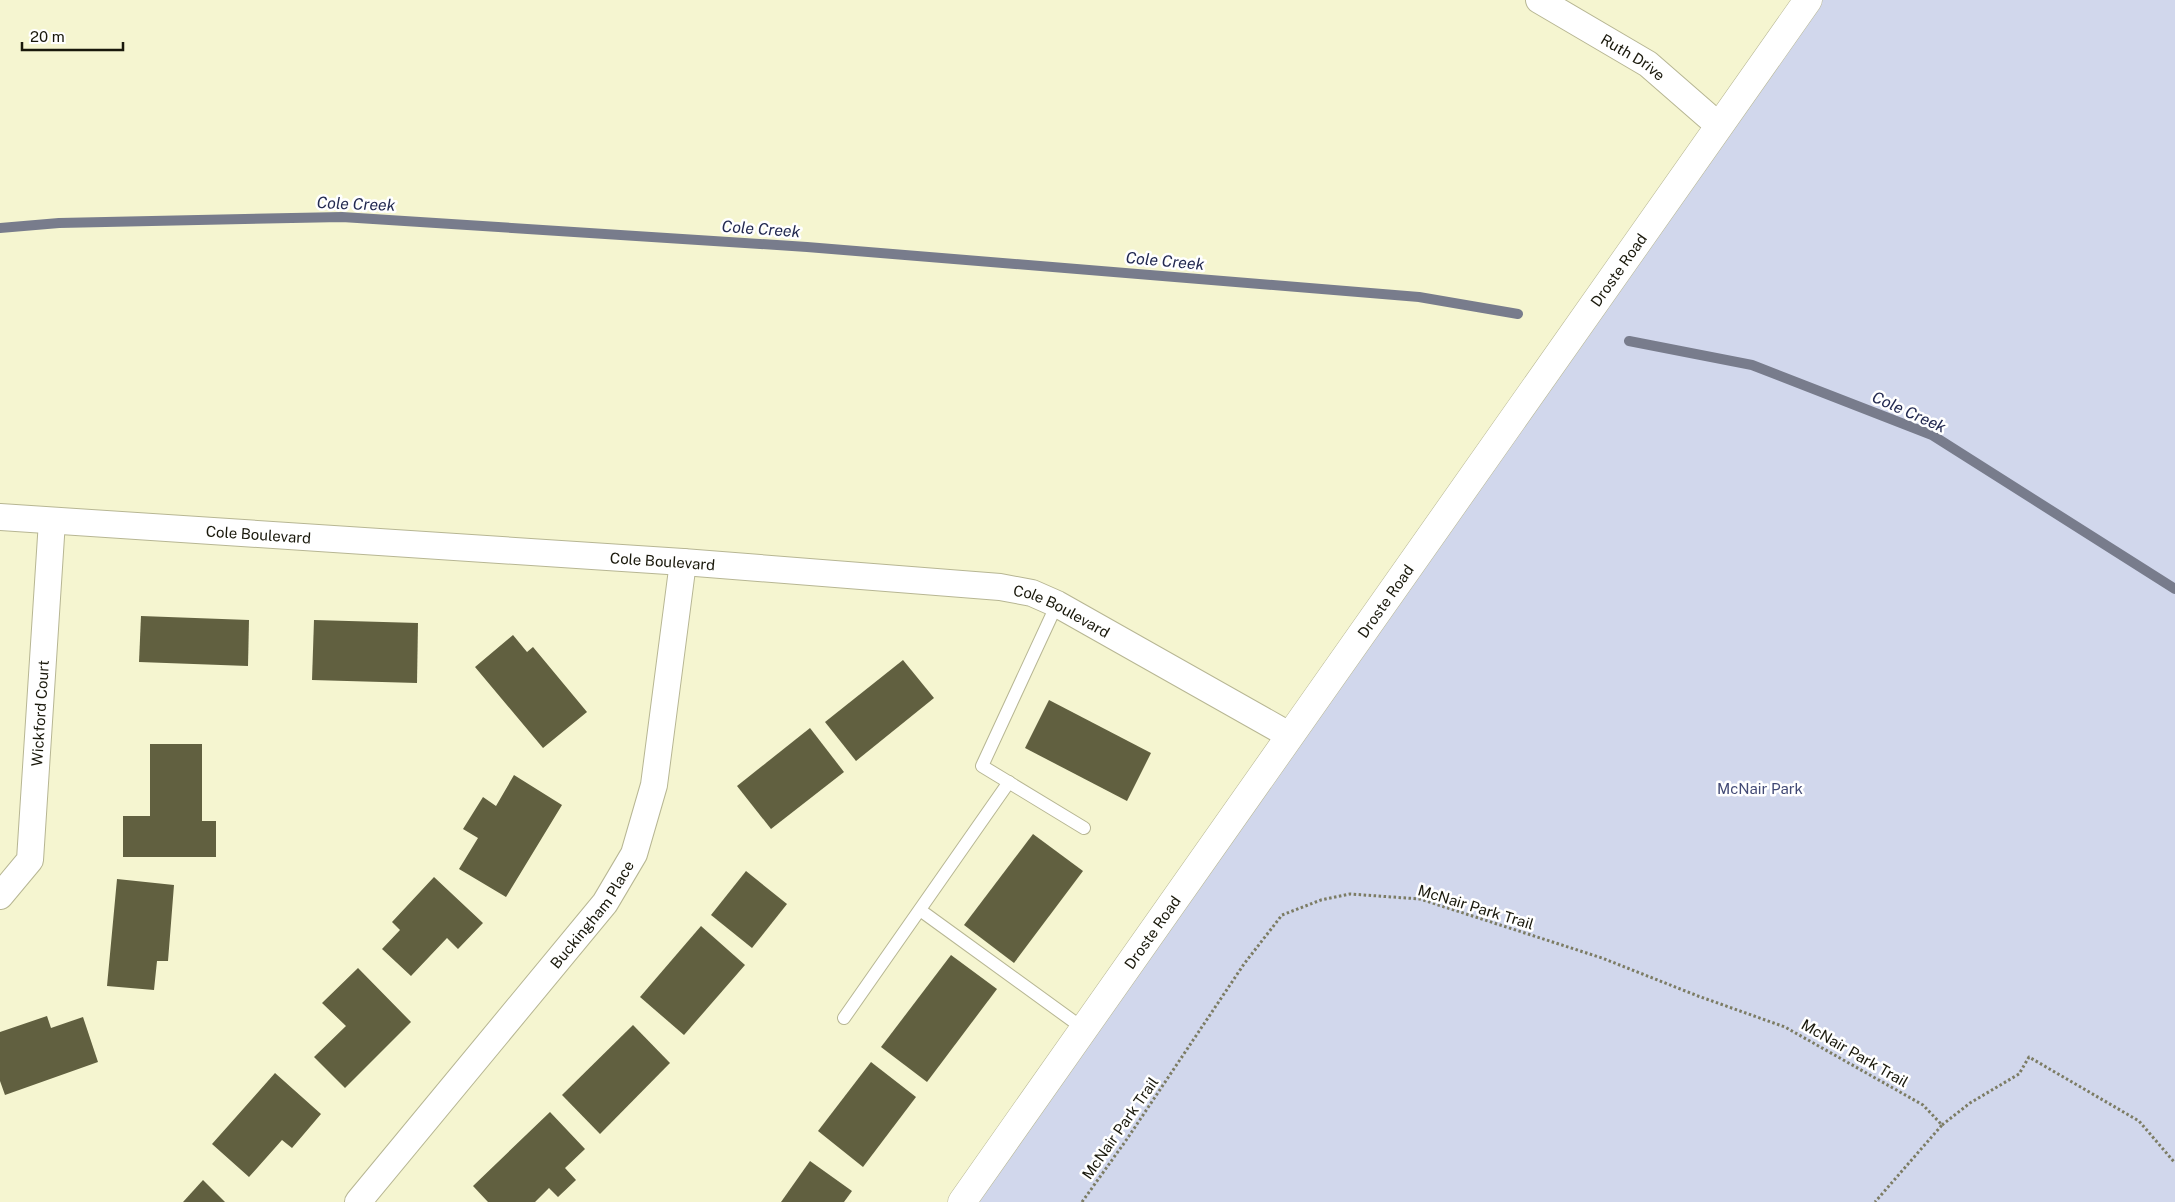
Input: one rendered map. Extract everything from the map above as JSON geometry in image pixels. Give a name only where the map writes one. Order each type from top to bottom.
[{"type":"street","name":"Ruth Drive","points":[[1539,0],[1648,64],[1718,125]]},
{"type":"street","name":"Droste Road","points":[[962,1202],[1289,735],[1588,314],[1718,125],[1808,0]]},
{"type":"street","name":"Cole Boulevard","points":[[0,517],[683,562],[1000,586],[1032,593],[1057,604],[1289,735]]},
{"type":"street","name":"Wickford Court","points":[[0,896],[30,860],[52,521]]},
{"type":"street","name":"Buckingham Place","points":[[358,1202],[604,903],[634,854],[654,785],[683,562]]},
{"type":"lane","points":[[1057,604],[982,766],[1084,828]]},
{"type":"lane","points":[[844,1018],[1009,782]]},
{"type":"lane","points":[[920,910],[1084,1029]]},
{"type":"path","name":"McNair Park Trail","points":[[1082,1202],[1127,1139],[1244,964],[1282,915],[1320,900],[1350,894],[1420,899],[1602,958],[1698,996],[1785,1026],[1923,1105],[1942,1125]]},
{"type":"path","points":[[1875,1202],[1942,1125],[1970,1103],[2020,1074],[2029,1057],[2139,1121],[2175,1163]]},
{"type":"green space","name":"McNair Park","points":[[1795,0],[2175,0],[2175,1202],[977,1202]]},
{"type":"building","points":[[141,616],[249,620],[248,666],[139,662]]},
{"type":"building","points":[[314,620],[418,623],[417,683],[312,680]]},
{"type":"building","points":[[513,635],[527,652],[533,647],[587,712],[543,748],[475,667]]},
{"type":"building","points":[[903,660],[934,698],[856,761],[825,722]]},
{"type":"building","points":[[1049,700],[1151,753],[1127,801],[1025,748]]},
{"type":"building","points":[[810,728],[844,772],[771,829],[737,786]]},
{"type":"building","points":[[150,744],[202,744],[202,821],[216,821],[216,857],[123,857],[123,816],[150,816]]},
{"type":"building","points":[[514,775],[562,805],[506,897],[459,869],[478,838],[463,829],[483,797],[496,806]]},
{"type":"building","points":[[1033,834],[1083,871],[1014,963],[964,925]]},
{"type":"building","points":[[746,871],[787,904],[752,948],[711,915]]},
{"type":"building","points":[[434,877],[483,923],[458,949],[447,938],[411,976],[382,949],[400,930],[392,922]]},
{"type":"building","points":[[117,879],[174,885],[168,961],[157,961],[154,990],[107,986]]},
{"type":"building","points":[[701,926],[745,965],[684,1035],[640,997]]},
{"type":"building","points":[[951,955],[997,989],[927,1082],[881,1047]]},
{"type":"building","points":[[358,968],[411,1022],[345,1088],[314,1057],[346,1026],[322,1003]]},
{"type":"building","points":[[47,1016],[51,1028],[83,1017],[98,1062],[5,1095],[0,1081],[0,1032]]},
{"type":"building","points":[[633,1025],[670,1063],[600,1134],[562,1095]]},
{"type":"building","points":[[871,1062],[916,1097],[863,1167],[818,1131]]},
{"type":"building","points":[[275,1073],[321,1114],[292,1148],[282,1140],[249,1177],[212,1144]]},
{"type":"building","points":[[550,1112],[585,1149],[565,1168],[576,1180],[558,1197],[549,1188],[535,1202],[488,1202],[473,1186]]},
{"type":"building","points":[[810,1161],[852,1191],[844,1202],[781,1202]]},
{"type":"building","points":[[203,1180],[225,1202],[183,1202]]},
{"type":"waterway","name":"Cole Creek","points":[[0,228],[59,223],[342,217],[807,247],[1419,297],[1518,314]]},
{"type":"waterway","name":"Cole Creek","points":[[1629,341],[1752,365],[1932,435],[2175,589]]}]
